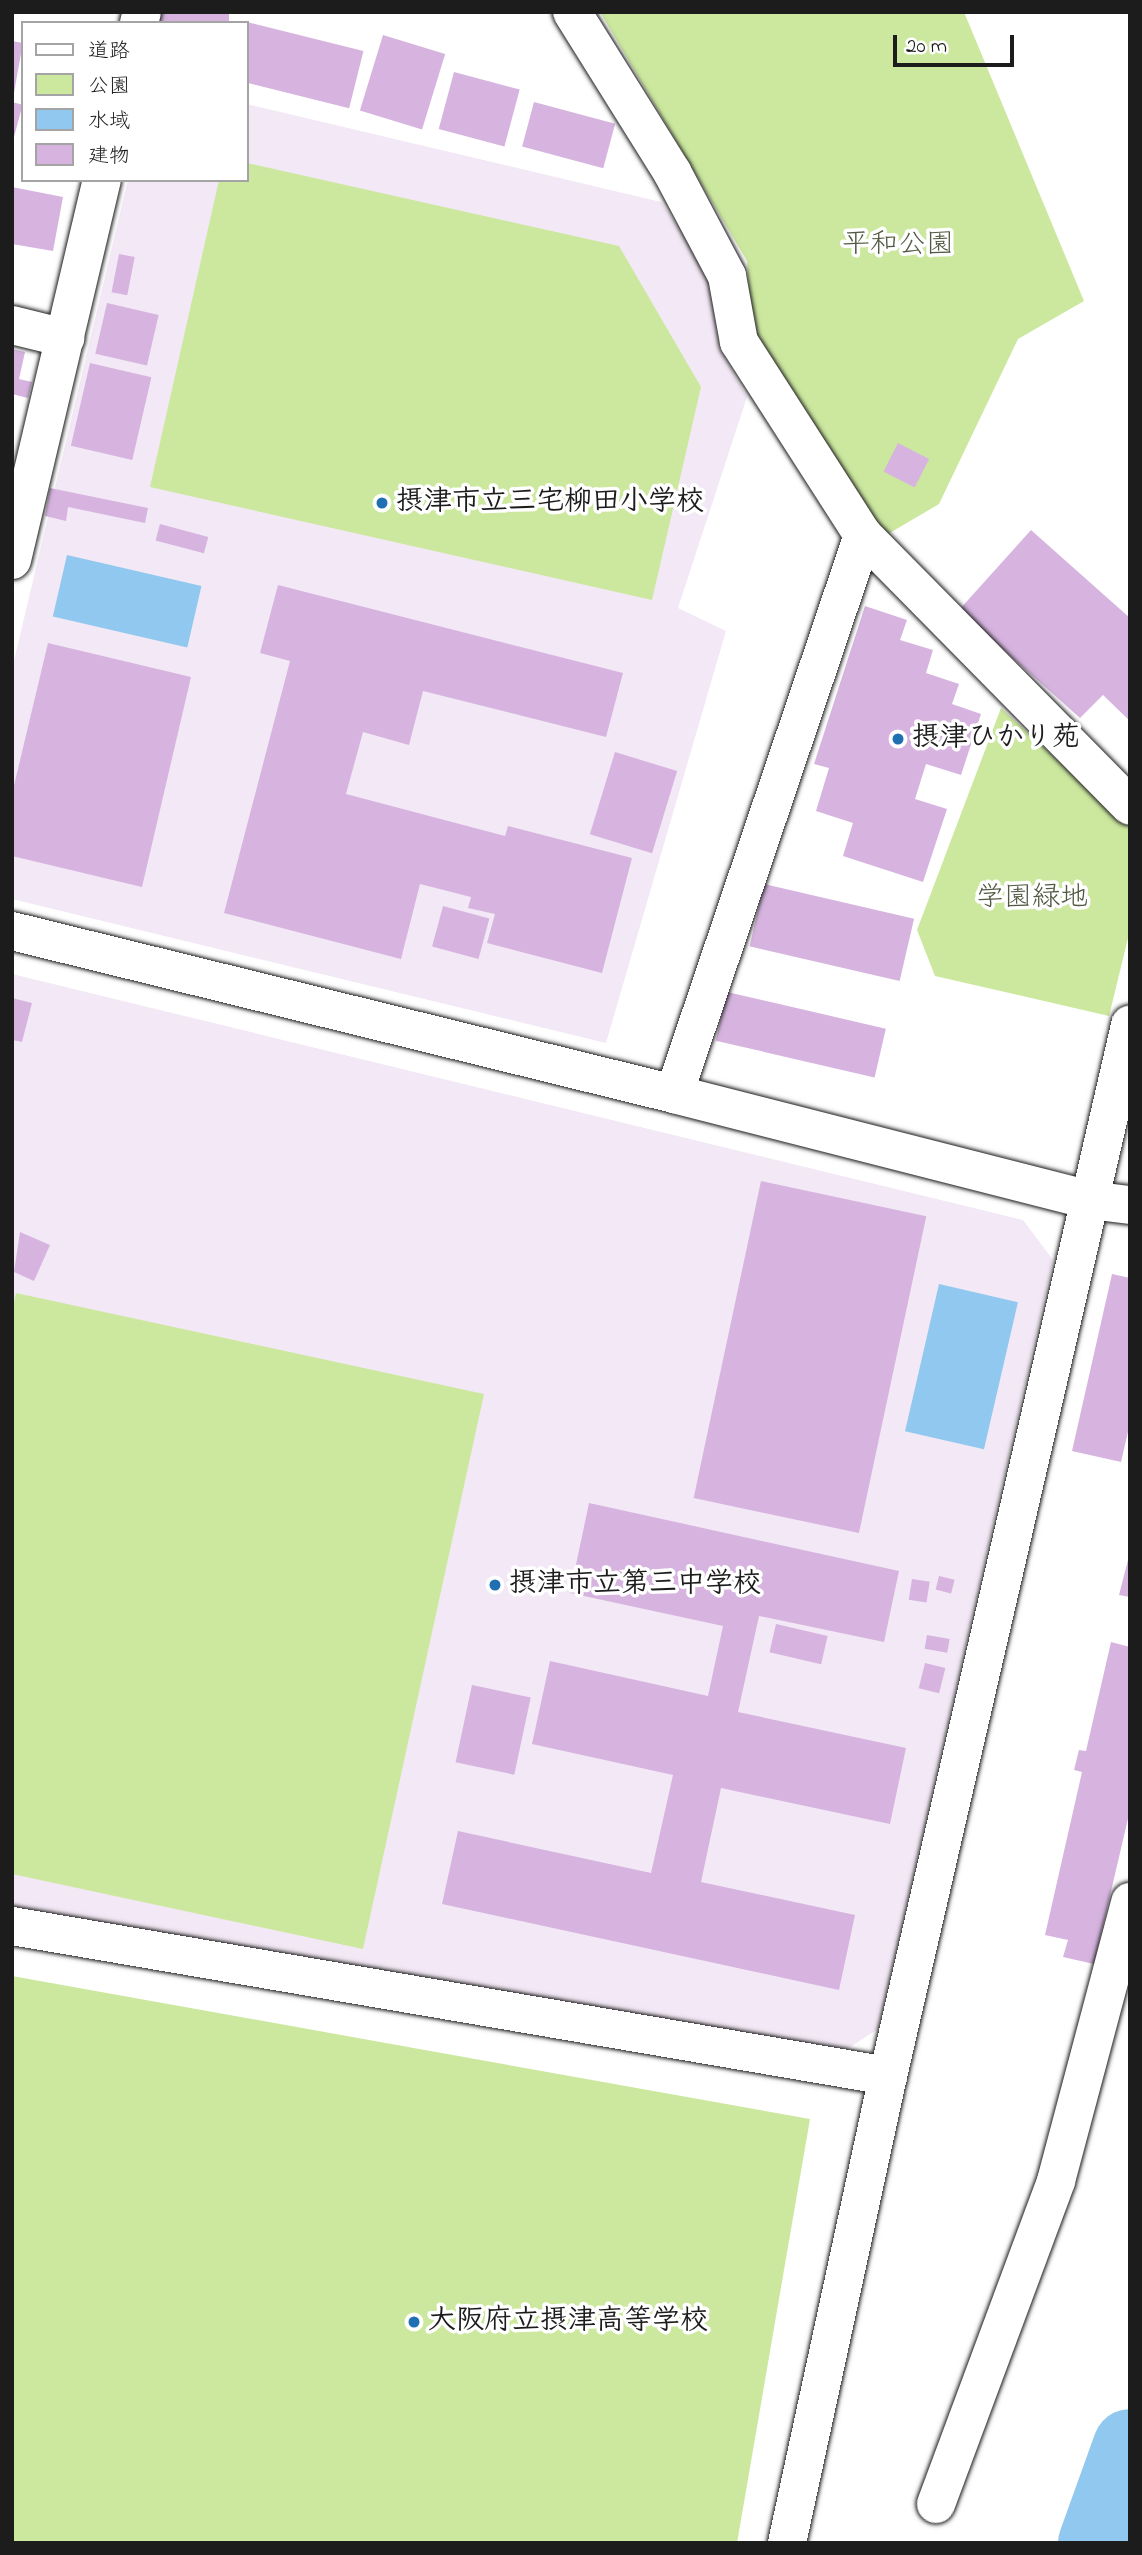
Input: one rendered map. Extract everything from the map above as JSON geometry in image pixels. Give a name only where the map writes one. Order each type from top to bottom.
[{"type":"street","points":[[572,12],[671,172],[727,276],[739,342],[863,536],[1130,806]]},
{"type":"street","points":[[12,560],[102,182]]},
{"type":"street","points":[[12,325],[65,338]]},
{"type":"street","points":[[674,1094],[863,536]]},
{"type":"street","points":[[12,931],[674,1094],[1089,1200],[1130,1205]]},
{"type":"street","points":[[787,2543],[888,2076],[1130,1025]]},
{"type":"street","points":[[936,2504],[1056,2181],[1130,1902]]},
{"type":"street","points":[[12,1926],[888,2076]]},
{"type":"shaded area","name":"摂津市立三宅柳田小学校","points":[[248,104],[661,202],[708,270],[719,348],[747,397],[678,608],[726,631],[606,1043],[12,899],[12,669],[128,182],[248,182]]},
{"type":"shaded area","name":"摂津市立第三中学校","points":[[12,974],[1023,1220],[1053,1260],[878,2029],[844,2051],[12,1911]]},
{"type":"green space","name":"平和公園","points":[[600,12],[964,12],[1084,301],[1018,339],[939,504],[888,534],[858,502],[752,329],[747,261]]},
{"type":"green space","points":[[248,163],[619,246],[701,387],[652,600],[150,487],[219,182],[248,182]]},
{"type":"green space","name":"学園緑地","points":[[1001,708],[1130,827],[1130,930],[1109,1016],[935,976],[917,930]]},
{"type":"green space","points":[[16,1293],[484,1394],[363,1949],[12,1874],[12,1312]]},
{"type":"green space","name":"大阪府立摂津高等学校","points":[[12,1976],[810,2119],[737,2543],[12,2543]]},
{"type":"water","points":[[67,555],[201,586],[187,647],[53,616]]},
{"type":"water","points":[[939,1284],[1018,1302],[984,1449],[905,1431]]},
{"type":"building","points":[[159,12],[229,12],[229,21],[159,21]]},
{"type":"building","points":[[248,22],[363,51],[349,108],[248,83]]},
{"type":"building","points":[[383,35],[445,54],[422,130],[360,111]]},
{"type":"building","points":[[12,41],[21,43],[12,95]]},
{"type":"building","points":[[454,72],[520,90],[504,147],[439,129]]},
{"type":"building","points":[[12,102],[21,104],[21,111],[12,145]]},
{"type":"building","points":[[534,102],[615,124],[603,168],[522,146]]},
{"type":"building","points":[[12,187],[63,197],[53,251],[12,244]]},
{"type":"building","points":[[119,254],[135,257],[127,295],[112,292]]},
{"type":"building","points":[[107,303],[159,315],[147,366],[95,354]]},
{"type":"building","points":[[12,349],[25,352],[19,379],[32,382],[28,398],[12,394]]},
{"type":"building","points":[[90,363],[151,377],[132,460],[71,446]]},
{"type":"building","points":[[898,443],[929,459],[915,487],[883,472]]},
{"type":"building","points":[[50,488],[148,508],[145,523],[68,507],[66,521],[45,516]]},
{"type":"building","points":[[160,524],[208,537],[204,553],[156,540]]},
{"type":"building","points":[[1031,530],[1130,618],[1130,721],[1103,695],[1080,718],[959,610]]},
{"type":"building","points":[[278,585],[623,673],[606,737],[423,691],[409,745],[363,732],[346,794],[505,836],[508,826],[632,858],[602,973],[487,943],[495,914],[468,908],[471,897],[420,884],[401,959],[224,913],[290,661],[260,653]]},
{"type":"building","name":"摂津ひかり苑","points":[[865,606],[907,620],[900,640],[933,650],[926,673],[959,684],[952,704],[981,714],[961,775],[926,764],[915,799],[947,809],[923,882],[843,856],[853,823],[816,811],[829,768],[814,764]]},
{"type":"building","points":[[48,643],[191,677],[142,887],[12,856],[12,794]]},
{"type":"building","points":[[615,752],[677,771],[652,853],[590,834]]},
{"type":"building","points":[[764,884],[914,919],[900,981],[750,946]]},
{"type":"building","points":[[443,906],[489,918],[478,959],[432,947]]},
{"type":"building","points":[[727,992],[886,1029],[875,1077],[716,1041]]},
{"type":"building","points":[[12,998],[32,1003],[22,1042],[12,1040]]},
{"type":"building","points":[[761,1181],[926,1216],[859,1533],[694,1498]]},
{"type":"building","points":[[20,1232],[50,1245],[34,1281],[14,1272]]},
{"type":"building","points":[[1112,1274],[1130,1278],[1130,1423],[1121,1462],[1072,1451]]},
{"type":"building","points":[[589,1503],[899,1571],[884,1642],[759,1616],[738,1712],[906,1748],[890,1824],[721,1788],[701,1882],[855,1915],[839,1990],[442,1904],[458,1831],[651,1873],[673,1775],[532,1744],[550,1661],[708,1696],[723,1626],[570,1593]]},
{"type":"building","points":[[1130,1556],[1130,1597],[1119,1595]]},
{"type":"building","points":[[939,1576],[955,1580],[951,1593],[936,1590]]},
{"type":"building","points":[[912,1579],[930,1582],[926,1603],[909,1600]]},
{"type":"building","points":[[776,1624],[828,1636],[821,1664],[769,1652]]},
{"type":"building","points":[[927,1635],[950,1639],[947,1653],[925,1649]]},
{"type":"building","points":[[1111,1642],[1130,1647],[1130,1810],[1094,1964],[1063,1957],[1068,1940],[1045,1935],[1082,1772],[1074,1770],[1079,1750],[1086,1751]]},
{"type":"building","points":[[925,1663],[945,1668],[939,1693],[919,1688]]},
{"type":"building","points":[[472,1685],[531,1697],[514,1775],[456,1762]]},
{"type":"waterway","points":[[1095,2543],[1130,2446]]},
{"type":"place","name":"摂津市立三宅柳田小学校","points":[[382,503]]},
{"type":"place","name":"摂津ひかり苑","points":[[898,739]]},
{"type":"place","name":"摂津市立第三中学校","points":[[495,1585]]},
{"type":"place","name":"大阪府立摂津高等学校","points":[[414,2322]]}]
